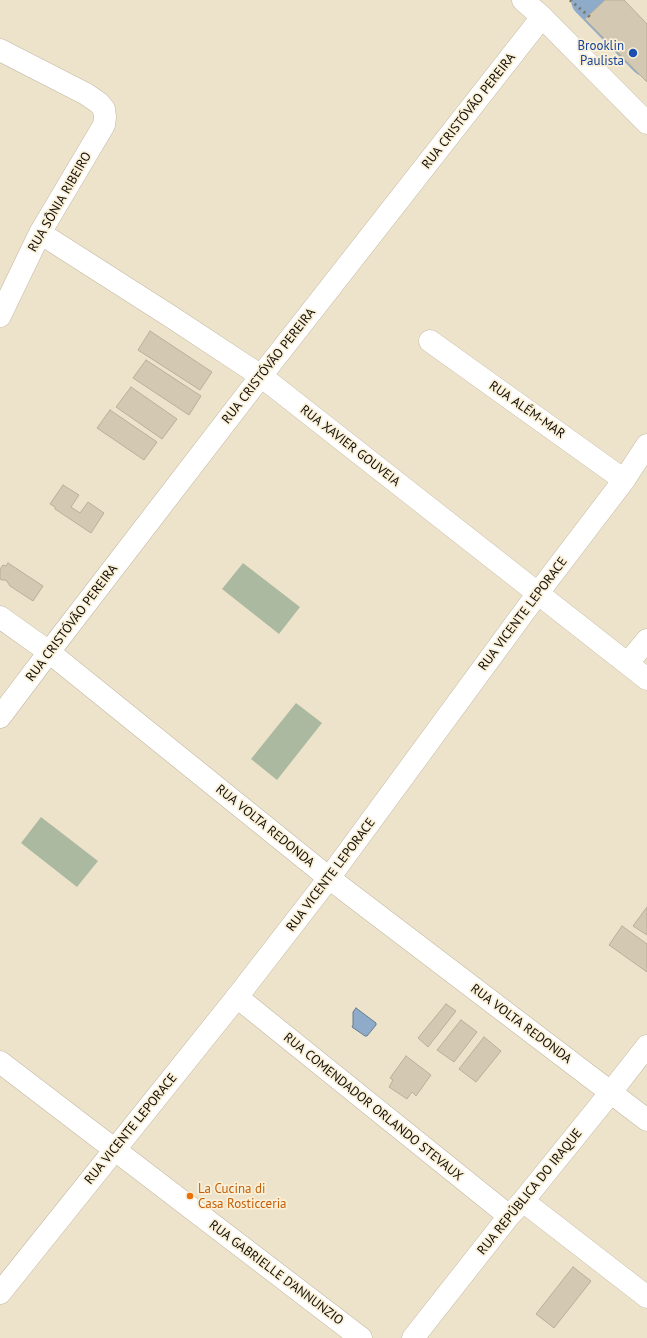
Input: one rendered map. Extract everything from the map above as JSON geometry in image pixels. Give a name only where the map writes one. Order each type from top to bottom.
[{"type":"street","points":[[523,0],[542,17],[647,123]]},
{"type":"street","name":"RUA CRISTÓVÃO PEREIRA","points":[[0,717],[261,376],[542,17]]},
{"type":"street","name":"RUA SÔNIA RIBEIRO","points":[[0,50],[86,94],[99,103],[104,109],[105,116],[104,125],[40,233],[0,316]]},
{"type":"street","name":"RUA XAVIER GOUVEIA","points":[[40,233],[261,376],[647,679]]},
{"type":"street","name":"RUA ALÉM-MAR","points":[[430,341],[624,480]]},
{"type":"street","name":"RUA VICENTE LEPORACE","points":[[0,1293],[237,997],[329,878],[538,593],[624,480],[647,445]]},
{"type":"street","name":"RUA VOLTA REDONDA","points":[[0,617],[49,652],[329,878],[647,1120]]},
{"type":"street","points":[[628,663],[647,640]]},
{"type":"street","name":"RUA COMENDADOR ORLANDO STEVAUX","points":[[237,997],[516,1208],[647,1297]]},
{"type":"street","name":"RUA REPÚBLICA DO IRAQUE","points":[[413,1338],[647,1046]]},
{"type":"street","name":"RUA GABRIELLE D'ANNUNZIO","points":[[0,1062],[361,1338]]},
{"type":"green space","points":[[243,563],[300,607],[279,634],[222,589]]},
{"type":"green space","points":[[296,703],[322,723],[277,780],[251,759]]},
{"type":"green space","points":[[41,817],[98,861],[77,887],[21,843]]},
{"type":"water","points":[[356,1008],[376,1023],[367,1036],[352,1027],[353,1012]]},
{"type":"building","name":"Brooklin Paulista","points":[[605,0],[624,0],[647,24],[647,82],[585,19]]},
{"type":"building","points":[[150,331],[212,372],[200,390],[138,350]]},
{"type":"building","points":[[146,360],[201,396],[189,415],[133,378]]},
{"type":"building","points":[[131,387],[177,419],[162,439],[116,407]]},
{"type":"building","points":[[110,410],[157,442],[144,460],[97,428]]},
{"type":"building","points":[[63,485],[79,495],[71,507],[80,513],[88,502],[104,513],[91,533],[50,504]]},
{"type":"building","points":[[8,563],[43,586],[33,601],[10,586],[6,580],[0,579],[0,569],[3,565],[6,566]]},
{"type":"building","points":[[647,907],[647,935],[633,926]]},
{"type":"building","points":[[622,926],[647,944],[647,972],[609,945]]},
{"type":"building","points":[[446,1004],[456,1011],[428,1047],[418,1038]]},
{"type":"building","points":[[461,1020],[477,1032],[454,1062],[437,1050]]},
{"type":"building","points":[[484,1037],[501,1051],[476,1082],[459,1069]]},
{"type":"building","points":[[406,1056],[431,1075],[416,1096],[412,1092],[407,1099],[389,1087],[393,1080],[390,1078]]},
{"type":"building","points":[[573,1267],[591,1281],[554,1328],[536,1314]]},
{"type":"waterway","points":[[589,0],[647,59]]},
{"type":"railway","points":[[570,0],[591,18]]},
{"type":"place","name":"Brooklin Paulista","points":[[633,53]]},
{"type":"place","name":"La Cucina di Casa Rosticceria","points":[[190,1196]]}]
